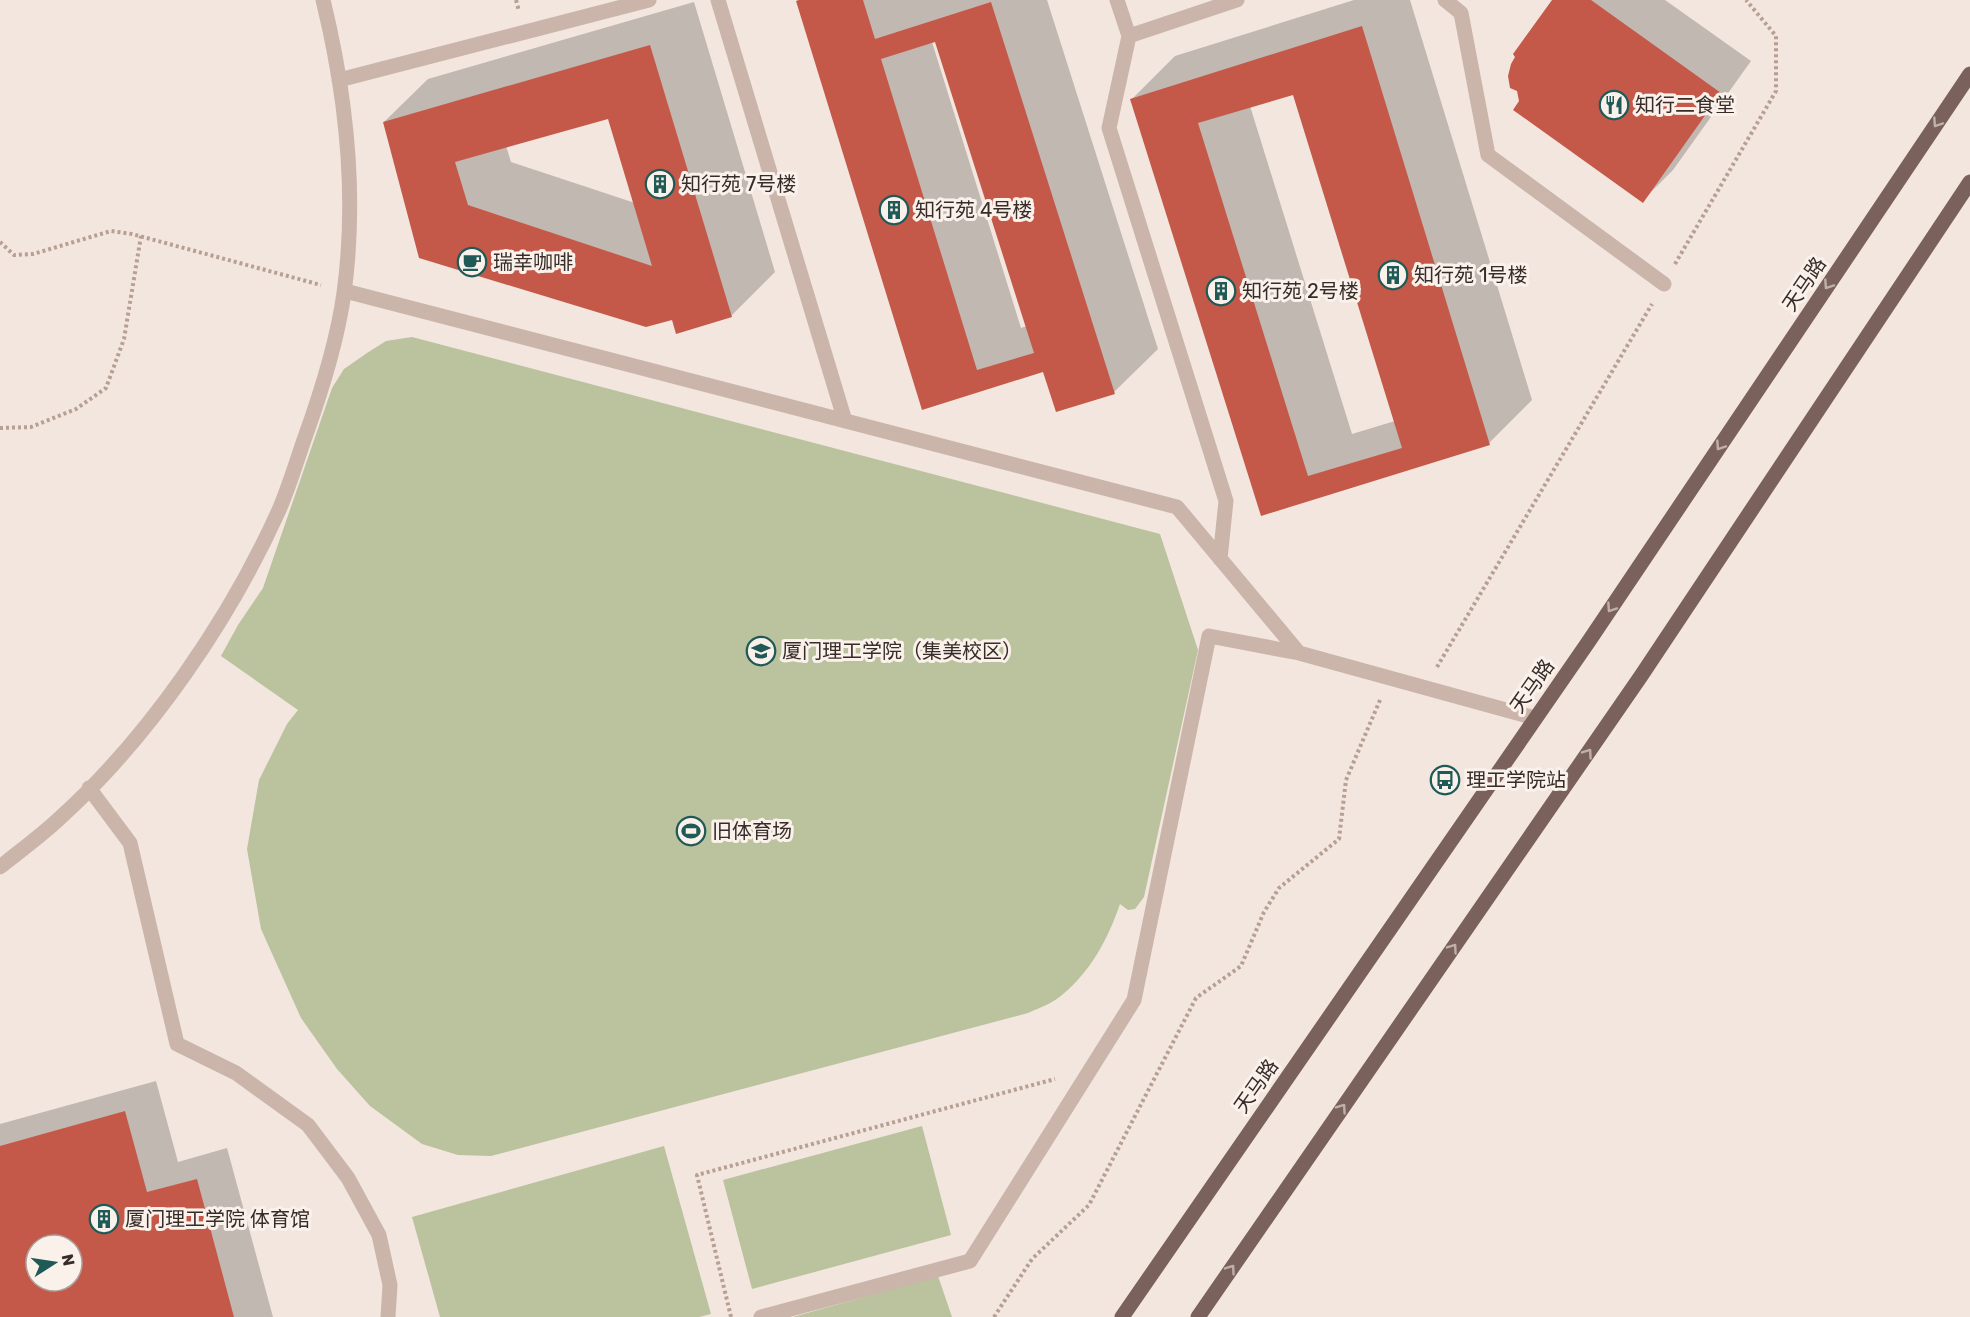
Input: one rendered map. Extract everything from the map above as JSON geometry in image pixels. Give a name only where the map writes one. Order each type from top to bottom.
[{"type":"main road","name":"天马路","points":[[1122,1317],[1535,718],[1970,74]]},
{"type":"main road","points":[[1198,1317],[1641,676],[1970,182]]},
{"type":"street","points":[[0,867],[61,817],[153,716],[189,668],[250,566],[279,509],[319,398],[345,291],[348,226],[347,147],[336,56],[323,0]]},
{"type":"street","points":[[339,80],[649,0]]},
{"type":"street","points":[[718,0],[845,421]]},
{"type":"street","points":[[1117,0],[1129,36],[1109,128],[1226,501],[1220,559]]},
{"type":"street","points":[[1129,36],[1237,0]]},
{"type":"street","points":[[1445,0],[1461,13],[1488,155],[1664,284]]},
{"type":"street","points":[[345,291],[1177,507],[1299,653]]},
{"type":"street","points":[[761,1317],[970,1261],[1134,1000],[1209,636],[1299,653],[1535,718]]},
{"type":"street","points":[[89,788],[130,843],[177,1044],[236,1073],[308,1125],[348,1178],[379,1235],[390,1285],[388,1317]]},
{"type":"path","points":[[1425,688],[1776,91],[1776,36],[1746,0]]},
{"type":"path","points":[[0,242],[14,255],[33,254],[111,231],[141,236],[345,291]]},
{"type":"path","points":[[0,428],[31,427],[76,409],[106,388],[124,339],[141,236]]},
{"type":"path","points":[[994,1317],[1032,1259],[1089,1205],[1197,998],[1241,966],[1264,912],[1279,888],[1339,839],[1346,780],[1390,678]]},
{"type":"path","points":[[731,1317],[697,1175],[1090,1070]]},
{"type":"green space","name":"旧体育场","points":[[412,337],[1160,534],[1198,650],[1144,897],[1135,909],[1128,910],[1120,904],[1110,930],[1082,976],[1062,995],[1028,1013],[491,1156],[458,1155],[422,1144],[370,1106],[337,1069],[301,1018],[261,929],[247,849],[259,780],[287,724],[298,710],[221,656],[238,625],[263,588],[332,388],[344,369],[367,353],[386,341]]},
{"type":"green space","points":[[922,1126],[951,1235],[752,1289],[723,1180]]},
{"type":"green space","points":[[664,1146],[711,1314],[699,1317],[440,1317],[412,1217]]},
{"type":"green space","points":[[938,1276],[952,1317],[793,1317]]},
{"type":"building","points":[[863,0],[875,39],[991,2],[1115,394],[1056,412],[1043,372],[922,410],[796,1]],"holes":[[[935,42],[1034,353],[977,370],[881,59]]]},
{"type":"building","name":"知行二食堂","points":[[1552,0],[1591,0],[1721,93],[1643,203],[1513,110],[1519,101],[1517,91],[1510,88],[1508,76],[1515,57],[1513,54]]},
{"type":"building","points":[[1362,26],[1490,445],[1261,516],[1130,99]],"holes":[[[1293,95],[1402,448],[1308,476],[1198,123]]]},
{"type":"building","name":"知行苑 7号楼","points":[[650,45],[732,317],[676,334],[672,320],[646,327],[419,258],[383,122]],"holes":[[[608,119],[652,266],[468,205],[455,162]]]},
{"type":"building","name":"厦门理工学院 体育馆","points":[[125,1111],[147,1192],[197,1179],[234,1317],[0,1317],[0,1146]]},
{"type":"place","name":"知行二食堂","points":[[1614,105]]},
{"type":"place","name":"知行苑 7号楼","points":[[660,184]]},
{"type":"place","name":"知行苑 4号楼","points":[[894,210]]},
{"type":"place","name":"瑞幸咖啡","points":[[472,262]]},
{"type":"place","name":"知行苑 1号楼","points":[[1393,275]]},
{"type":"place","name":"知行苑 2号楼","points":[[1221,291]]},
{"type":"place","name":"厦门理工学院（集美校区）","points":[[761,651]]},
{"type":"place","name":"理工学院站","points":[[1445,780]]},
{"type":"place","name":"旧体育场","points":[[691,831]]},
{"type":"place","name":"厦门理工学院 体育馆","points":[[104,1219]]}]
